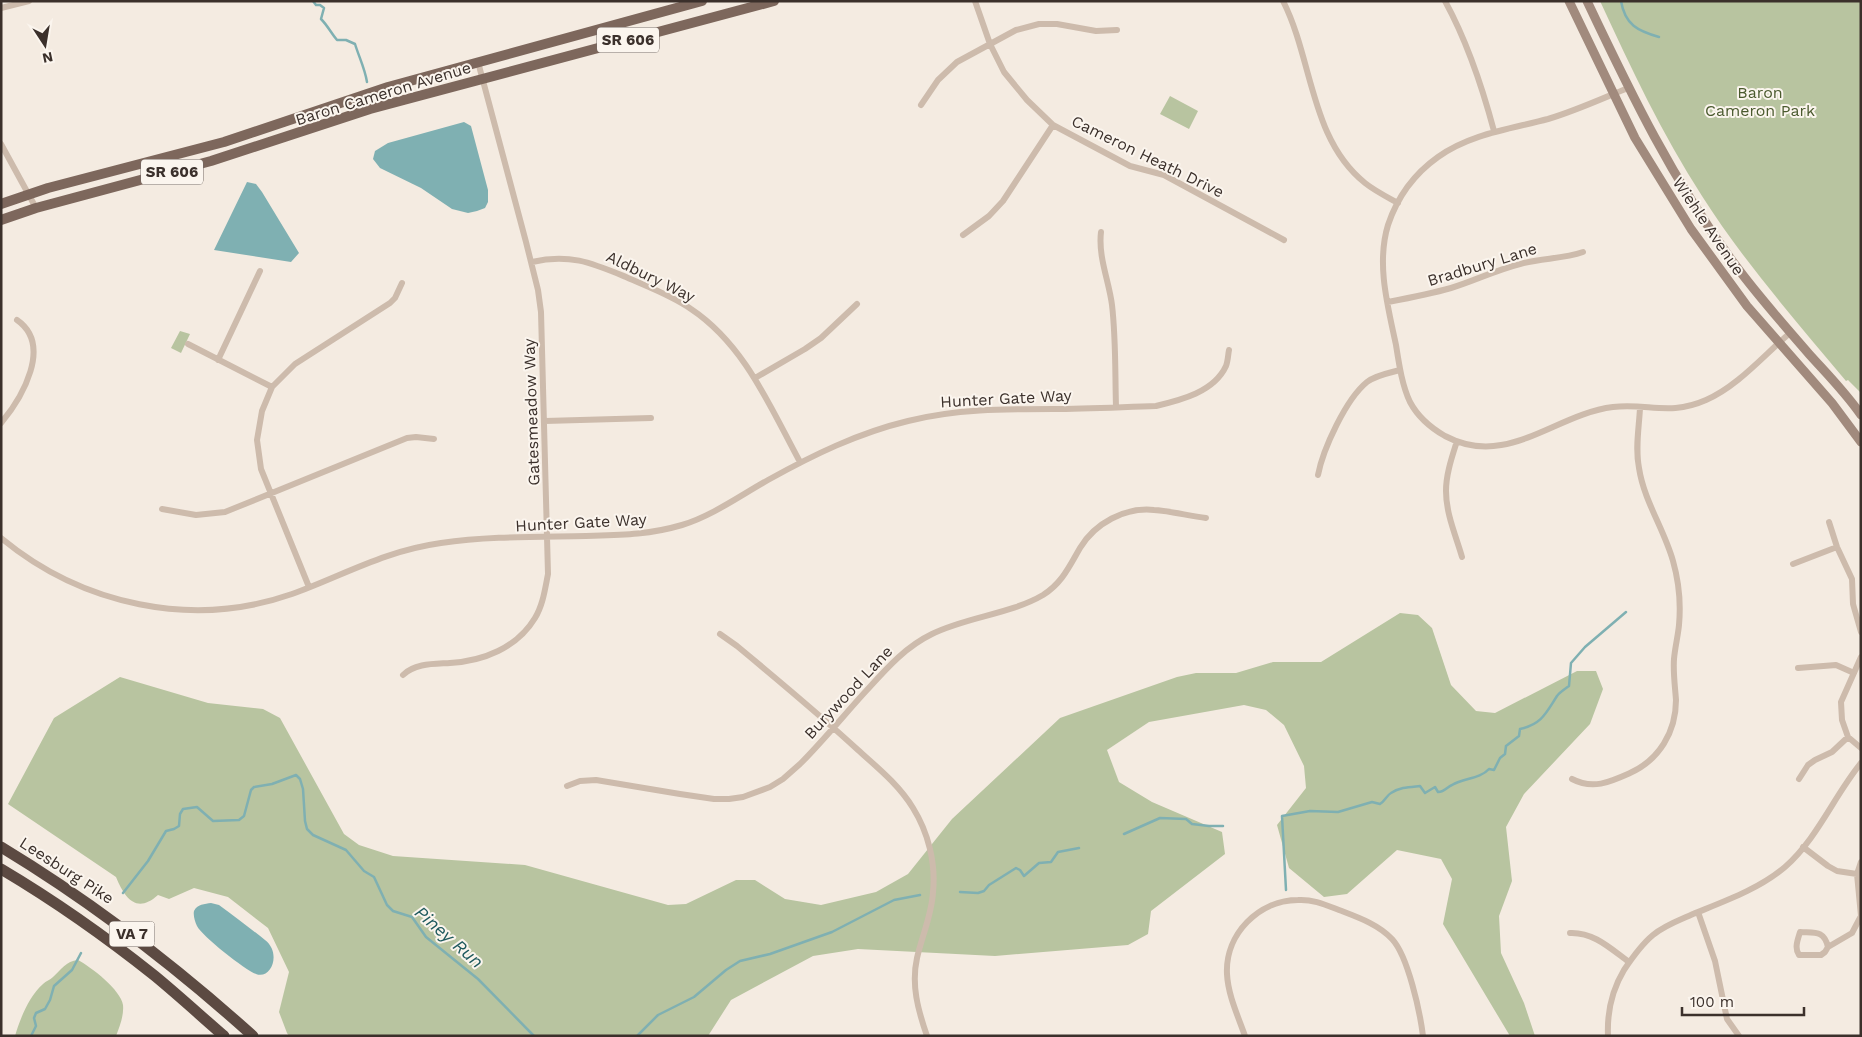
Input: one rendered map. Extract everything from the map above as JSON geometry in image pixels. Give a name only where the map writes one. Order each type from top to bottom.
[{"type":"highway","name":"Leesburg Pike","points":[[1,847],[52,878],[128,931],[168,962],[253,1036]]},
{"type":"highway","name":"VA 7","points":[[1,869],[79,919],[120,949],[156,977],[224,1036]]},
{"type":"main road","name":"Baron Cameron Avenue","points":[[1,204],[29,194],[224,142],[388,87],[702,1]]},
{"type":"main road","name":"Baron Cameron Avenue","points":[[1,220],[36,208],[211,161],[370,109],[774,1]]},
{"type":"main road","name":"Wiehle Avenue","points":[[1569,1],[1636,138],[1680,212],[1726,280],[1778,343],[1832,403],[1861,442]]},
{"type":"main road","name":"Wiehle Avenue","points":[[1587,1],[1628,88],[1679,182],[1702,217],[1736,266],[1861,415]]},
{"type":"street","points":[[1,8],[17,2],[29,1]]},
{"type":"street","name":"Cameron Heath Drive","points":[[975,1],[990,44],[1004,72],[1027,100],[1053,125],[1130,166],[1164,175],[1284,240]]},
{"type":"street","points":[[1284,1],[1297,34],[1320,114],[1334,145],[1348,166],[1365,182],[1398,203]]},
{"type":"street","points":[[1445,1],[1461,30],[1471,54],[1494,131]]},
{"type":"street","points":[[921,105],[938,80],[957,62],[1016,30],[1039,24],[1057,24],[1096,31],[1117,30]]},
{"type":"street","name":"Gatesmeadow Way","points":[[403,675],[416,667],[428,664],[465,662],[485,657],[501,650],[517,638],[535,618],[544,596],[548,574],[541,312],[532,262],[478,62]]},
{"type":"street","points":[[1628,88],[1570,112],[1494,131],[1468,141],[1438,157],[1414,179],[1398,203],[1388,227],[1384,243],[1384,276],[1400,370],[1408,396],[1417,412],[1435,430],[1457,441],[1482,446],[1505,445],[1588,414],[1610,408],[1677,409],[1706,400],[1729,387],[1790,332]]},
{"type":"street","points":[[963,235],[989,216],[1004,201],[1053,125]]},
{"type":"street","points":[[1,144],[36,208]]},
{"type":"street","points":[[1101,232],[1100,245],[1109,285],[1113,316],[1116,407]]},
{"type":"street","name":"Bradbury Lane","points":[[1388,302],[1452,288],[1517,264],[1584,252]]},
{"type":"street","name":"Aldbury Way","points":[[532,262],[558,258],[585,261],[670,296],[691,308],[719,332],[742,359],[755,378],[800,462]]},
{"type":"street","points":[[218,360],[260,272]]},
{"type":"street","points":[[309,587],[261,469],[257,440],[262,411],[272,387],[299,361],[390,304],[402,283]]},
{"type":"street","points":[[755,378],[821,338],[857,304]]},
{"type":"street","points":[[1,423],[16,405],[23,391],[32,362],[32,339],[29,332],[18,320]]},
{"type":"street","points":[[188,344],[272,387]]},
{"type":"street","name":"Hunter Gate Way","points":[[1,538],[34,562],[68,582],[106,597],[159,608],[198,610],[229,608],[271,600],[309,587],[388,554],[418,546],[458,541],[652,533],[686,524],[800,462],[844,442],[874,431],[945,413],[1156,406],[1180,400],[1199,392],[1216,380],[1226,366],[1229,350]]},
{"type":"street","points":[[1318,475],[1324,451],[1353,397],[1367,382],[1400,370]]},
{"type":"street","points":[[1572,780],[1580,784],[1599,785],[1644,765],[1662,748],[1668,737],[1675,712],[1674,675],[1679,625],[1678,587],[1668,547],[1646,496],[1638,467],[1637,449],[1640,408]]},
{"type":"street","points":[[545,421],[651,418]]},
{"type":"street","points":[[162,508],[196,515],[234,509],[407,438],[434,439]]},
{"type":"street","points":[[1457,441],[1447,474],[1446,491],[1450,516],[1462,557]]},
{"type":"street","name":"Burywood Lane","points":[[567,786],[580,781],[596,780],[714,799],[743,797],[757,793],[783,779],[800,764],[890,664],[913,645],[947,627],[1012,608],[1050,591],[1065,576],[1088,537],[1106,521],[1122,514],[1140,510],[1153,510],[1206,518]]},
{"type":"street","points":[[1829,522],[1837,547],[1852,579],[1852,604],[1861,632]]},
{"type":"street","points":[[1792,564],[1837,547]]},
{"type":"street","points":[[720,634],[737,646],[833,727],[894,782],[914,809],[928,841],[934,873],[931,909],[917,957],[914,980],[918,1010],[927,1036]]},
{"type":"street","points":[[1861,658],[1841,702],[1842,720],[1848,737],[1861,748]]},
{"type":"street","points":[[1798,668],[1836,665],[1854,673]]},
{"type":"street","points":[[1800,779],[1808,765],[1814,760],[1832,752],[1848,737]]},
{"type":"street","points":[[1608,1036],[1608,1019],[1615,990],[1629,962],[1652,936],[1665,927],[1762,883],[1784,867],[1804,847],[1861,763]]},
{"type":"street","points":[[1804,847],[1837,870],[1857,874]]},
{"type":"street","points":[[1828,947],[1826,938],[1820,934],[1800,932],[1797,945],[1799,955],[1826,952],[1828,947],[1852,933],[1861,916],[1857,874],[1861,862]]},
{"type":"street","points":[[1245,1036],[1228,985],[1227,972],[1231,948],[1241,929],[1260,911],[1280,902],[1298,900],[1321,903],[1353,915],[1373,924],[1392,939],[1403,956],[1417,1008],[1422,1036]]},
{"type":"street","points":[[1698,912],[1715,961],[1727,1019],[1739,1036]]},
{"type":"street","points":[[1570,933],[1587,934],[1596,938],[1629,962]]},
{"type":"green space","name":"Baron Cameron Park","points":[[1600,1],[1861,1],[1861,393],[1848,380],[1846,381],[1790,314],[1735,244],[1702,196],[1660,125]]},
{"type":"green space","points":[[1170,96],[1198,111],[1189,129],[1160,114]]},
{"type":"green space","points":[[180,331],[190,334],[181,353],[171,348]]},
{"type":"green space","points":[[1400,613],[1418,615],[1432,628],[1451,685],[1476,711],[1495,713],[1577,671],[1596,671],[1603,689],[1590,724],[1524,794],[1506,827],[1512,881],[1499,916],[1501,953],[1524,1003],[1535,1036],[1510,1036],[1443,924],[1452,879],[1441,859],[1397,850],[1347,894],[1324,897],[1289,868],[1277,825],[1306,788],[1304,766],[1284,725],[1266,710],[1244,705],[1149,722],[1107,750],[1119,782],[1152,802],[1222,832],[1225,854],[1151,911],[1148,934],[1128,945],[995,956],[858,949],[813,956],[731,1000],[708,1036],[289,1036],[279,1012],[289,972],[268,928],[228,897],[194,888],[169,899],[158,895],[151,901],[144,903],[132,901],[123,892],[116,877],[8,804],[54,718],[120,677],[208,703],[263,709],[280,718],[344,834],[359,845],[393,856],[525,865],[668,905],[686,904],[736,880],[755,880],[785,899],[821,905],[876,892],[908,874],[952,819],[1060,718],[1177,677],[1196,673],[1236,673],[1273,662],[1321,662]]},
{"type":"green space","points":[[78,960],[105,980],[121,999],[123,1013],[116,1036],[15,1036],[33,995],[67,964]]},
{"type":"water","points":[[464,122],[471,126],[488,190],[488,202],[485,208],[468,213],[452,209],[421,188],[380,168],[373,159],[375,151],[388,143]]},
{"type":"water","points":[[247,182],[256,184],[262,192],[299,253],[291,262],[214,250]]},
{"type":"water","points":[[204,904],[219,905],[270,945],[274,958],[270,969],[266,973],[256,974],[243,966],[224,952],[197,926],[194,916],[195,909]]},
{"type":"waterway","points":[[313,1],[316,5],[324,8],[321,19],[337,40],[346,40],[355,44],[367,82]]},
{"type":"waterway","points":[[1621,1],[1626,16],[1634,26],[1659,37]]},
{"type":"waterway","points":[[1286,890],[1282,816],[1310,811],[1338,812],[1372,802],[1380,804],[1391,793],[1405,788],[1420,786],[1425,793],[1435,787],[1440,792],[1457,783],[1481,775],[1489,769],[1494,770],[1500,758],[1505,754],[1506,746],[1519,736],[1520,729],[1534,724],[1543,717],[1558,695],[1569,686],[1571,663],[1585,647],[1626,612]]},
{"type":"waterway","name":"Piney Run","points":[[123,893],[148,861],[166,831],[179,826],[180,814],[183,809],[197,807],[213,821],[239,820],[244,816],[251,790],[254,787],[272,784],[296,775],[300,779],[303,789],[307,829],[313,835],[346,850],[364,871],[374,877],[387,905],[393,911],[412,917],[426,937],[478,979],[534,1036]]},
{"type":"waterway","points":[[1124,834],[1160,818],[1186,819],[1192,824],[1223,826]]},
{"type":"waterway","points":[[960,892],[978,893],[984,891],[989,885],[1016,868],[1024,876],[1039,863],[1051,862],[1058,852],[1079,848]]},
{"type":"waterway","points":[[637,1036],[658,1015],[694,997],[726,970],[740,961],[770,954],[832,932],[894,900],[920,895]]},
{"type":"waterway","name":"Piney Run","points":[[31,1036],[36,1026],[34,1018],[36,1013],[45,1009],[54,986],[72,970],[81,953]]}]
